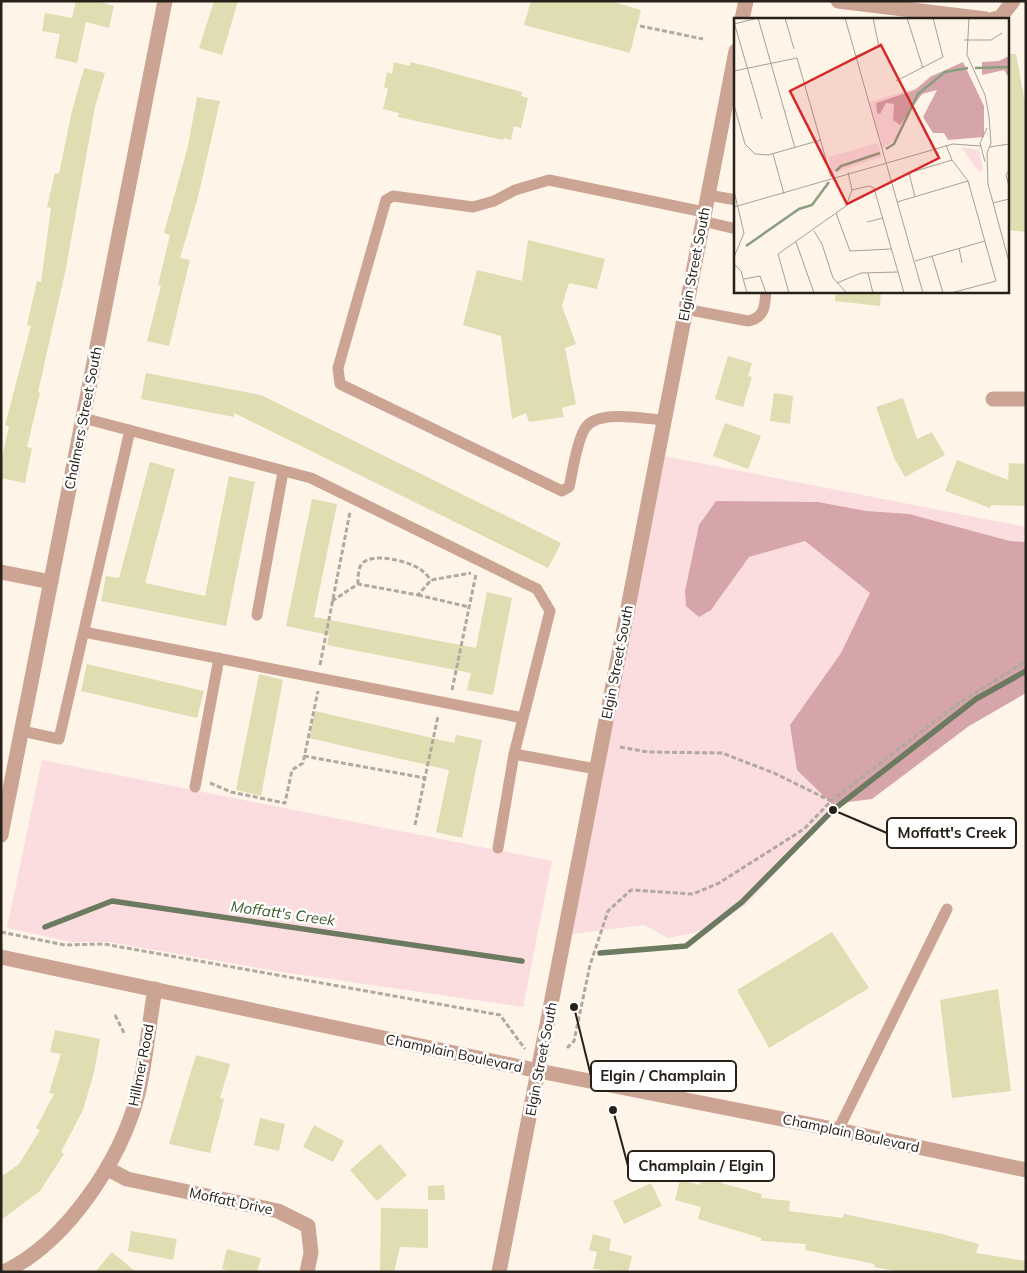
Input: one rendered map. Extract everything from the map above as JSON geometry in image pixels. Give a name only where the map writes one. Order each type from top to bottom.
[{"type":"street","name":"Chalmers Street South","points":[[1,835],[165,1]]},
{"type":"street","points":[[742,18],[746,1]]},
{"type":"street","points":[[838,1],[978,18]]},
{"type":"street","points":[[1000,18],[1014,1]]},
{"type":"street","name":"Elgin Street South","points":[[499,1272],[734,62]]},
{"type":"street","points":[[993,399],[1026,399]]},
{"type":"street","points":[[1,572],[51,582]]},
{"type":"street","name":"Champlain Boulevard","points":[[1,957],[1026,1170]]},
{"type":"street","name":"Hillmer Road","points":[[4,1272],[40,1249],[75,1213],[108,1169],[124,1136],[138,1094],[155,989]]},
{"type":"street","name":"Moffatt Drive","points":[[108,1169],[127,1179],[278,1211],[308,1226],[311,1254],[307,1272]]},
{"type":"lane","points":[[664,420],[604,416],[591,422],[584,430],[569,487],[562,491],[340,384],[338,368],[386,200],[393,196],[473,207],[494,201],[516,190],[549,180],[704,217],[734,228]]},
{"type":"lane","points":[[708,195],[734,200]]},
{"type":"lane","points":[[685,310],[748,321],[756,319],[764,310],[766,292]]},
{"type":"lane","points":[[83,418],[311,478],[478,566],[537,589],[550,611],[514,754],[498,848]]},
{"type":"lane","points":[[22,731],[59,739],[130,430]]},
{"type":"lane","points":[[257,615],[283,472]]},
{"type":"lane","points":[[84,632],[523,718]]},
{"type":"lane","points":[[195,787],[219,658]]},
{"type":"lane","points":[[514,754],[596,769]]},
{"type":"lane","points":[[838,1130],[947,909]]},
{"type":"path","points":[[640,26],[703,39]]},
{"type":"path","points":[[358,584],[360,566],[367,559],[378,557],[400,561],[419,568],[431,580]]},
{"type":"path","points":[[415,825],[478,566],[431,580],[418,595]]},
{"type":"path","points":[[332,602],[358,584],[469,607]]},
{"type":"path","points":[[566,1048],[574,1041],[590,965],[608,911],[631,890],[693,894],[718,883],[804,829],[831,801],[956,705],[1026,660]]},
{"type":"path","points":[[620,747],[648,752],[722,752],[831,801]]},
{"type":"path","points":[[304,756],[425,778]]},
{"type":"path","points":[[1,932],[65,945],[104,944],[500,1015],[519,1038],[538,1070]]},
{"type":"path","points":[[115,1015],[124,1033]]},
{"type":"shaded area","points":[[659,455],[1026,527],[1026,670],[983,695],[826,819],[746,905],[698,932],[668,938],[644,925],[565,935]]},
{"type":"shaded area","points":[[716,501],[818,502],[866,511],[909,514],[1010,541],[1026,542],[1026,693],[969,726],[872,799],[832,804],[797,770],[790,725],[841,653],[870,593],[805,541],[749,557],[711,610],[699,617],[686,606],[685,591],[699,525]]},
{"type":"shaded area","points":[[42,760],[552,861],[523,1007],[282,972],[109,942],[71,942],[7,928]]},
{"type":"building","points":[[76,1],[96,1],[114,6],[109,28],[86,22],[77,63],[55,58],[60,34],[42,31],[45,13],[72,18]]},
{"type":"building","points":[[214,1],[238,1],[222,55],[199,48]]},
{"type":"building","points":[[531,1],[610,1],[641,10],[630,53],[524,25]]},
{"type":"building","points":[[1010,54],[1016,54],[1026,108],[1026,232],[1010,230]]},
{"type":"building","points":[[394,62],[410,66],[410,62],[522,92],[521,96],[528,98],[521,128],[514,126],[511,140],[504,138],[503,140],[398,117],[399,113],[383,109],[388,89],[384,87],[387,72],[392,74]]},
{"type":"building","points":[[84,68],[105,73],[95,107],[66,268],[27,447],[32,448],[25,483],[1,478],[1,462],[9,426],[5,425],[31,326],[27,325],[37,281],[41,282],[51,208],[47,207],[55,173],[59,174],[71,115]]},
{"type":"building","points":[[197,97],[220,101],[198,197],[180,258],[190,260],[169,346],[147,341],[161,286],[158,285],[170,235],[164,233],[188,146]]},
{"type":"building","points":[[528,240],[605,259],[597,289],[569,283],[562,306],[576,344],[565,348],[576,404],[562,408],[564,417],[529,422],[526,413],[512,419],[501,336],[463,325],[477,270],[522,281]]},
{"type":"building","points":[[836,292],[881,292],[880,306],[835,301]]},
{"type":"building","points":[[728,356],[752,363],[748,376],[752,377],[743,407],[715,399]]},
{"type":"building","points":[[146,373],[261,395],[561,543],[548,568],[234,413],[234,417],[141,399]]},
{"type":"building","points":[[774,393],[793,396],[790,424],[770,421]]},
{"type":"building","points":[[903,398],[917,439],[932,432],[945,455],[905,477],[894,458],[876,407]]},
{"type":"building","points":[[725,423],[761,436],[748,469],[713,456]]},
{"type":"building","points":[[957,460],[1008,480],[1009,463],[1026,464],[1026,506],[991,505],[990,508],[945,491]]},
{"type":"building","points":[[150,462],[175,469],[145,583],[205,596],[229,476],[255,482],[226,626],[101,601],[106,576],[119,578]]},
{"type":"building","points":[[312,499],[337,504],[314,617],[476,648],[487,592],[512,598],[493,695],[467,690],[471,673],[327,645],[329,635],[286,626]]},
{"type":"building","points":[[87,664],[204,691],[197,718],[81,691]]},
{"type":"building","points":[[259,674],[283,680],[261,796],[236,790]]},
{"type":"building","points":[[315,711],[454,743],[456,735],[482,740],[462,838],[436,832],[449,770],[309,738]]},
{"type":"building","points":[[832,932],[869,988],[769,1048],[737,990]]},
{"type":"building","points":[[998,989],[1011,1091],[952,1098],[940,1000]]},
{"type":"building","points":[[55,1030],[100,1039],[94,1072],[83,1110],[61,1152],[64,1154],[40,1191],[1,1220],[1,1177],[19,1164],[40,1130],[36,1128],[54,1094],[49,1093],[61,1054],[50,1052]]},
{"type":"building","points":[[196,1055],[230,1064],[220,1098],[224,1099],[210,1153],[169,1144]]},
{"type":"building","points":[[260,1118],[285,1124],[279,1151],[254,1145]]},
{"type":"building","points":[[314,1125],[344,1141],[333,1162],[303,1147]]},
{"type":"building","points":[[380,1144],[407,1175],[377,1201],[350,1170]]},
{"type":"building","points":[[703,1173],[723,1178],[721,1183],[762,1194],[761,1198],[790,1201],[789,1211],[843,1218],[844,1214],[942,1234],[979,1244],[976,1253],[1026,1261],[1026,1272],[900,1272],[874,1267],[875,1264],[805,1250],[806,1244],[761,1241],[761,1238],[698,1219],[701,1207],[675,1200],[680,1180],[700,1185]]},
{"type":"building","points":[[651,1183],[662,1206],[624,1224],[613,1201]]},
{"type":"building","points":[[444,1185],[445,1200],[428,1200],[428,1186]]},
{"type":"building","points":[[381,1208],[428,1209],[428,1248],[400,1247],[394,1272],[380,1272]]},
{"type":"building","points":[[131,1231],[177,1239],[173,1260],[128,1251]]},
{"type":"building","points":[[593,1234],[611,1239],[609,1250],[632,1256],[628,1272],[593,1269],[597,1252],[589,1250]]},
{"type":"building","points":[[227,1249],[261,1258],[257,1272],[232,1272],[222,1269]]},
{"type":"building","points":[[112,1252],[136,1272],[95,1272]]},
{"type":"waterway","name":"Moffatt's Creek","points":[[600,953],[686,946],[742,902],[833,810],[976,699],[1026,671]]},
{"type":"waterway","name":"Moffatt's Creek","points":[[45,927],[112,901],[522,961]]},
{"type":"place","name":"Moffatt's Creek","points":[[833,810]]},
{"type":"place","name":"Elgin / Champlain","points":[[574,1007]]},
{"type":"place","name":"Champlain / Elgin","points":[[613,1110]]}]
